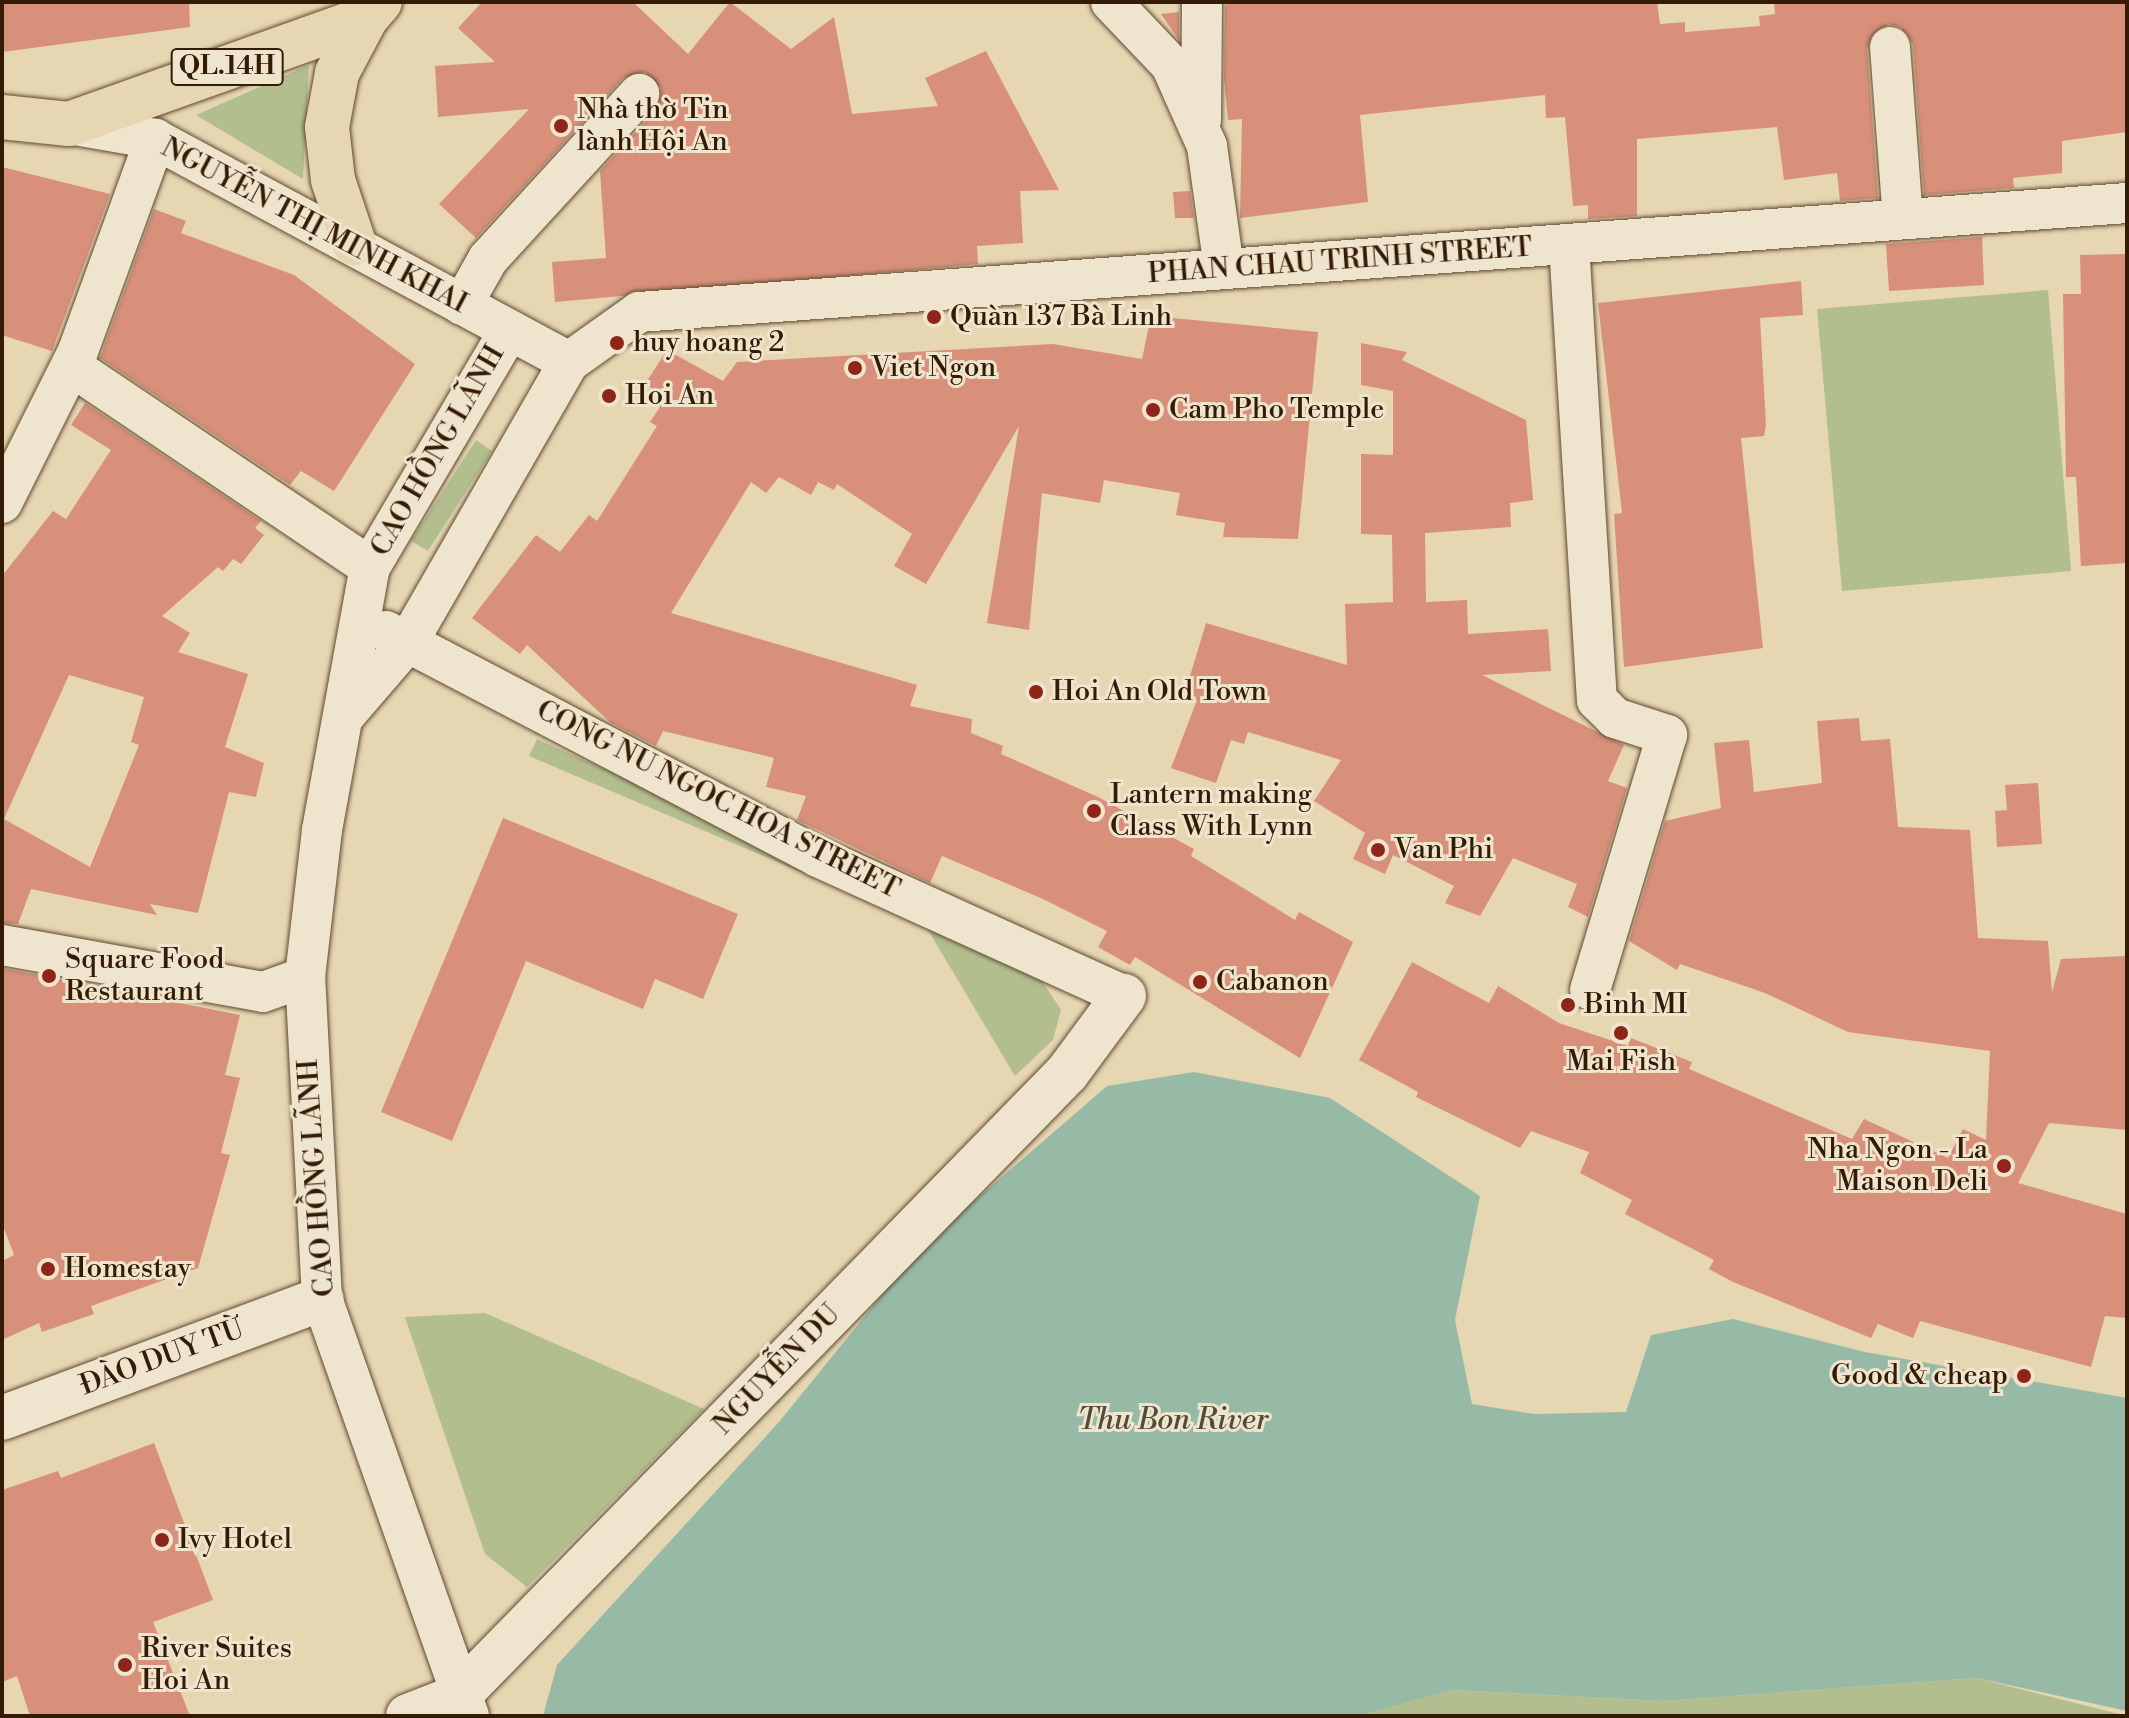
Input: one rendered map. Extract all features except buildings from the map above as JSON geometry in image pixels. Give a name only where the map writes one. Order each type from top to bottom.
[{"type":"main road","name":"QL.14H","points":[[2,117],[69,124],[373,10]]},
{"type":"main road","points":[[354,243],[333,180],[327,127],[337,73],[373,10]]},
{"type":"street","points":[[1111,2],[1171,65],[1201,132]]},
{"type":"street","points":[[1202,2],[1201,132],[1224,269]]},
{"type":"street","points":[[1890,47],[1903,219]]},
{"type":"street","points":[[462,305],[488,259],[639,94]]},
{"type":"street","name":"NGUYỄN THỊ MINH KHAI","points":[[69,124],[155,139],[354,243],[569,362]]},
{"type":"street","points":[[2,503],[71,366],[155,139]]},
{"type":"street","name":"PHAN CHAU TRINH STREET","points":[[569,362],[639,312],[2127,203]]},
{"type":"street","points":[[1569,244],[1597,700],[1615,718],[1667,735],[1590,990]]},
{"type":"street","name":"CAO HỒNG LÃNH","points":[[463,1706],[322,1299],[305,977],[322,830],[346,714],[370,567],[509,331]]},
{"type":"street","name":"CAO HỒNG LÃNH","points":[[346,714],[408,642],[569,362]]},
{"type":"street","points":[[71,366],[370,567]]},
{"type":"street","name":"CONG NU NGOC HOA STREET","points":[[360,616],[818,857],[1124,996]]},
{"type":"street","points":[[2,945],[263,992],[305,977]]},
{"type":"street","name":"NGUYỄN DU","points":[[408,1716],[463,1706],[1067,1073],[1124,996]]},
{"type":"street","name":"ĐÀO DUY TỪ","points":[[2,1418],[322,1299]]},
{"type":"shaded area","points":[[309,65],[303,179],[196,115]]},
{"type":"shaded area","points":[[2048,290],[2071,571],[1842,591],[1817,309]]},
{"type":"shaded area","points":[[476,440],[492,451],[428,551],[411,541]]},
{"type":"shaded area","points":[[537,739],[1027,958],[1061,1010],[1053,1040],[1015,1076],[925,925],[529,756]]},
{"type":"shaded area","points":[[485,1313],[704,1409],[527,1587],[485,1554],[405,1317]]},
{"type":"shaded area","points":[[1977,1678],[2127,1716],[1359,1716],[1453,1690],[1663,1701]]},
{"type":"water","name":"Thu Bon River","points":[[1194,1072],[1330,1098],[1480,1196],[1455,1320],[1472,1404],[1534,1414],[1626,1412],[1651,1335],[1733,1319],[1865,1352],[2127,1398],[2127,1711],[1977,1678],[1663,1701],[1453,1690],[1359,1716],[543,1716],[557,1665],[779,1422],[920,1248],[1107,1086]]},
{"type":"place","name":"Nhà thờ Tin lành Hội An","points":[[561,126]]},
{"type":"place","name":"Quàn 137 Bà Linh","points":[[934,317]]},
{"type":"place","name":"huy hoang 2","points":[[617,343]]},
{"type":"place","name":"Viet Ngon","points":[[855,368]]},
{"type":"place","name":"Hoi An","points":[[609,396]]},
{"type":"place","name":"Cam Pho Temple","points":[[1153,410]]},
{"type":"place","name":"Hoi An Old Town","points":[[1036,692]]},
{"type":"place","name":"Lantern making Class With Lynn","points":[[1094,811]]},
{"type":"place","name":"Van Phi","points":[[1378,850]]},
{"type":"place","name":"Square Food Restaurant","points":[[49,976]]},
{"type":"place","name":"Cabanon","points":[[1200,982]]},
{"type":"place","name":"Binh MI","points":[[1568,1005]]},
{"type":"place","name":"Mai Fish","points":[[1621,1033]]},
{"type":"place","name":"Nha Ngon - La Maison Deli","points":[[2004,1166]]},
{"type":"place","name":"Homestay","points":[[48,1269]]},
{"type":"place","name":"Good & cheap","points":[[2024,1376]]},
{"type":"place","name":"Ivy Hotel","points":[[162,1540]]},
{"type":"place","name":"River Suites Hoi An","points":[[125,1665]]}]
